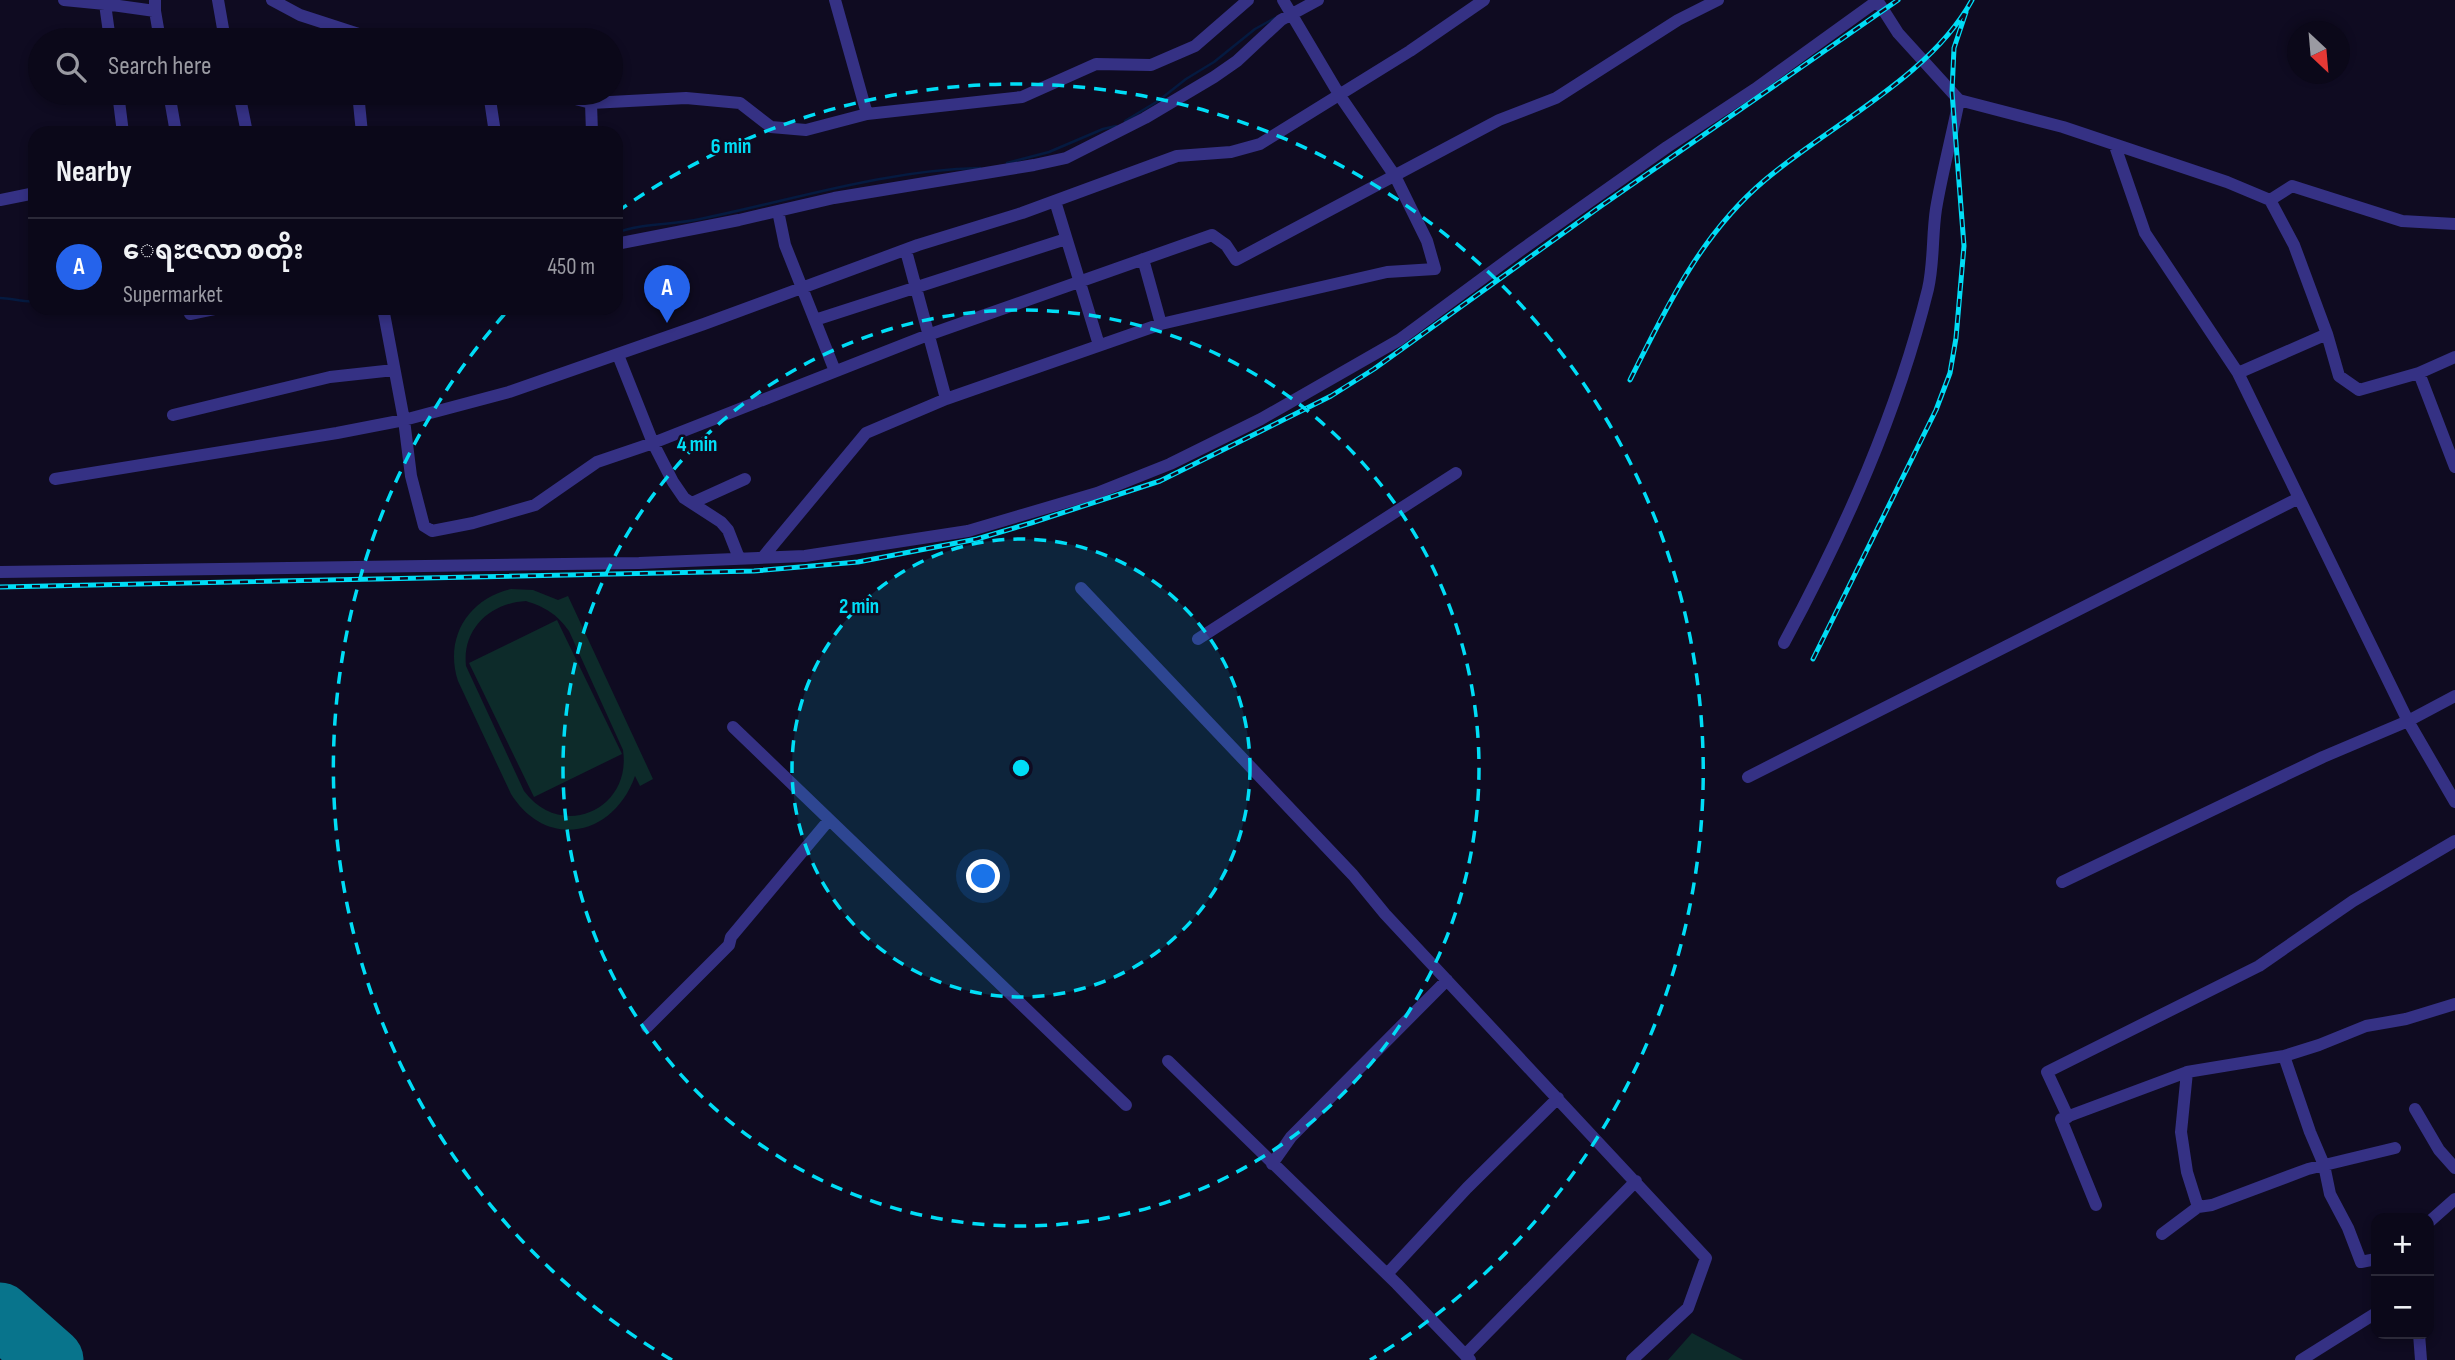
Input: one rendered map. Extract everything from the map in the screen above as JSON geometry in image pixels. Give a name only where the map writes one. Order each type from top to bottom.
[{"type":"street","points":[[64,0],[155,6],[158,28]]},
{"type":"street","points":[[218,0],[223,28]]},
{"type":"street","points":[[272,0],[300,15],[334,28]]},
{"type":"street","points":[[835,0],[867,114]]},
{"type":"street","points":[[623,101],[686,98],[740,103],[772,127],[806,130],[867,114],[1022,97],[1096,64],[1152,65],[1195,46],[1248,0]]},
{"type":"street","points":[[763,558],[866,432],[946,399],[1161,324],[1387,272],[1435,269],[1427,241],[1395,176],[1340,96],[1283,0]]},
{"type":"street","points":[[623,242],[834,198],[1066,158],[1145,118],[1214,77],[1237,61],[1281,20],[1318,0]]},
{"type":"street","points":[[55,479],[274,445],[404,420],[509,392],[918,245],[1055,201],[1177,156],[1231,152],[1260,144],[1340,96],[1484,0]]},
{"type":"street","points":[[384,315],[404,420],[411,476],[424,526],[432,531],[473,523],[535,505],[597,462],[653,443],[928,335],[1212,235],[1226,245],[1236,260],[1499,120],[1556,97],[1678,19],[1718,0]]},
{"type":"street","points":[[0,572],[639,563],[805,556],[968,531],[1097,493],[1170,464],[1261,419],[1399,340],[1544,234],[1755,89],[1877,1],[1898,33],[1959,100],[2063,127],[2227,182],[2270,200],[2294,244],[2327,334],[2339,376],[2359,390],[2419,373],[2455,357]]},
{"type":"street","points":[[105,4],[108,28]]},
{"type":"street","points":[[1784,643],[1845,526],[1876,452],[1916,332],[1929,285],[1936,211],[1959,100]]},
{"type":"street","points":[[120,105],[122,126]]},
{"type":"street","points":[[171,105],[175,126]]},
{"type":"street","points":[[242,105],[246,126]]},
{"type":"street","points":[[359,105],[361,126]]},
{"type":"street","points":[[491,105],[494,126]]},
{"type":"street","points":[[591,105],[592,126]]},
{"type":"street","points":[[2115,146],[2145,233],[2238,373],[2407,721],[2455,802]]},
{"type":"street","points":[[2270,200],[2292,186],[2402,221],[2455,224]]},
{"type":"street","points":[[0,200],[28,194]]},
{"type":"street","points":[[1055,201],[1099,345]]},
{"type":"street","points":[[778,211],[785,245],[835,371]]},
{"type":"street","points":[[816,320],[1066,239]]},
{"type":"street","points":[[906,251],[946,399]]},
{"type":"street","points":[[1143,259],[1161,324]]},
{"type":"street","points":[[2238,373],[2327,334]]},
{"type":"street","points":[[618,355],[653,443],[673,482],[684,498],[721,522],[728,530],[739,558]]},
{"type":"street","points":[[173,415],[330,377],[394,370]]},
{"type":"street","points":[[2419,373],[2455,467]]},
{"type":"street","points":[[1198,639],[1456,473]]},
{"type":"street","points":[[692,503],[745,479]]},
{"type":"street","points":[[1748,777],[2299,498]]},
{"type":"street","points":[[1081,588],[1353,875],[1385,914],[1706,1258],[1688,1308],[1632,1360]]},
{"type":"street","points":[[2062,882],[2455,696]]},
{"type":"street","points":[[733,727],[1126,1105]]},
{"type":"street","points":[[647,1027],[729,945],[732,937],[829,820]]},
{"type":"street","points":[[2068,1117],[2048,1072],[2259,966],[2353,901],[2455,841]]},
{"type":"street","points":[[1272,1164],[1291,1137],[1447,980]]},
{"type":"street","points":[[2095,1205],[2061,1119],[2187,1072],[2284,1056],[2366,1026],[2406,1019],[2455,1004]]},
{"type":"street","points":[[2284,1056],[2310,1132],[2325,1165],[2330,1194],[2361,1262],[2371,1260]]},
{"type":"street","points":[[1168,1060],[1387,1274],[1467,1358],[1636,1182]]},
{"type":"street","points":[[2187,1072],[2181,1132],[2187,1172],[2198,1207]]},
{"type":"street","points":[[1387,1274],[1467,1188],[1558,1098]]},
{"type":"street","points":[[2416,1109],[2439,1150],[2455,1168]]},
{"type":"street","points":[[2162,1234],[2198,1207],[2212,1205],[2308,1168],[2395,1148]]},
{"type":"street","points":[[2434,1218],[2455,1199]]},
{"type":"street","points":[[2301,1360],[2371,1316]]},
{"type":"street","points":[[2419,1339],[2421,1360]]},
{"type":"green space","points":[[511,589],[533,590],[558,600],[568,596],[653,779],[640,786],[635,776],[625,796],[612,812],[596,823],[579,829],[561,829],[543,824],[526,812],[511,794],[458,681],[454,665],[457,636],[472,611],[496,594]],"holes":[[[526,601],[545,609],[569,631],[623,750],[623,771],[617,789],[605,803],[591,812],[574,816],[556,814],[539,806],[524,791],[466,666],[469,641],[481,620],[501,607]]]},
{"type":"green space","points":[[557,620],[622,754],[534,797],[469,663]]},
{"type":"green space","points":[[1692,1333],[1743,1360],[1668,1360]]},
{"type":"waterway","points":[[1125,121],[1214,62],[1255,29],[1275,18]]},
{"type":"waterway","points":[[1007,163],[1049,152],[1116,126]]},
{"type":"waterway","points":[[623,231],[700,219],[874,180],[980,168]]},
{"type":"waterway","points":[[0,298],[28,301]]},
{"type":"runway","points":[[0,1315],[51,1360]]},
{"type":"railway","points":[[0,587],[754,571],[858,562],[977,539],[1031,523],[1160,481],[1331,396],[1374,369],[1601,206],[1898,0]]},
{"type":"railway","points":[[1630,380],[1687,272],[1742,201],[1791,160],[1906,76],[1954,27],[1972,0]]},
{"type":"railway","points":[[1813,659],[1936,410],[1950,373],[1956,338],[1964,246],[1952,92],[1954,48],[1966,12]]},
{"type":"place","name":"ေရႊဇလာ စတိုး","points":[[667,323]]}]
